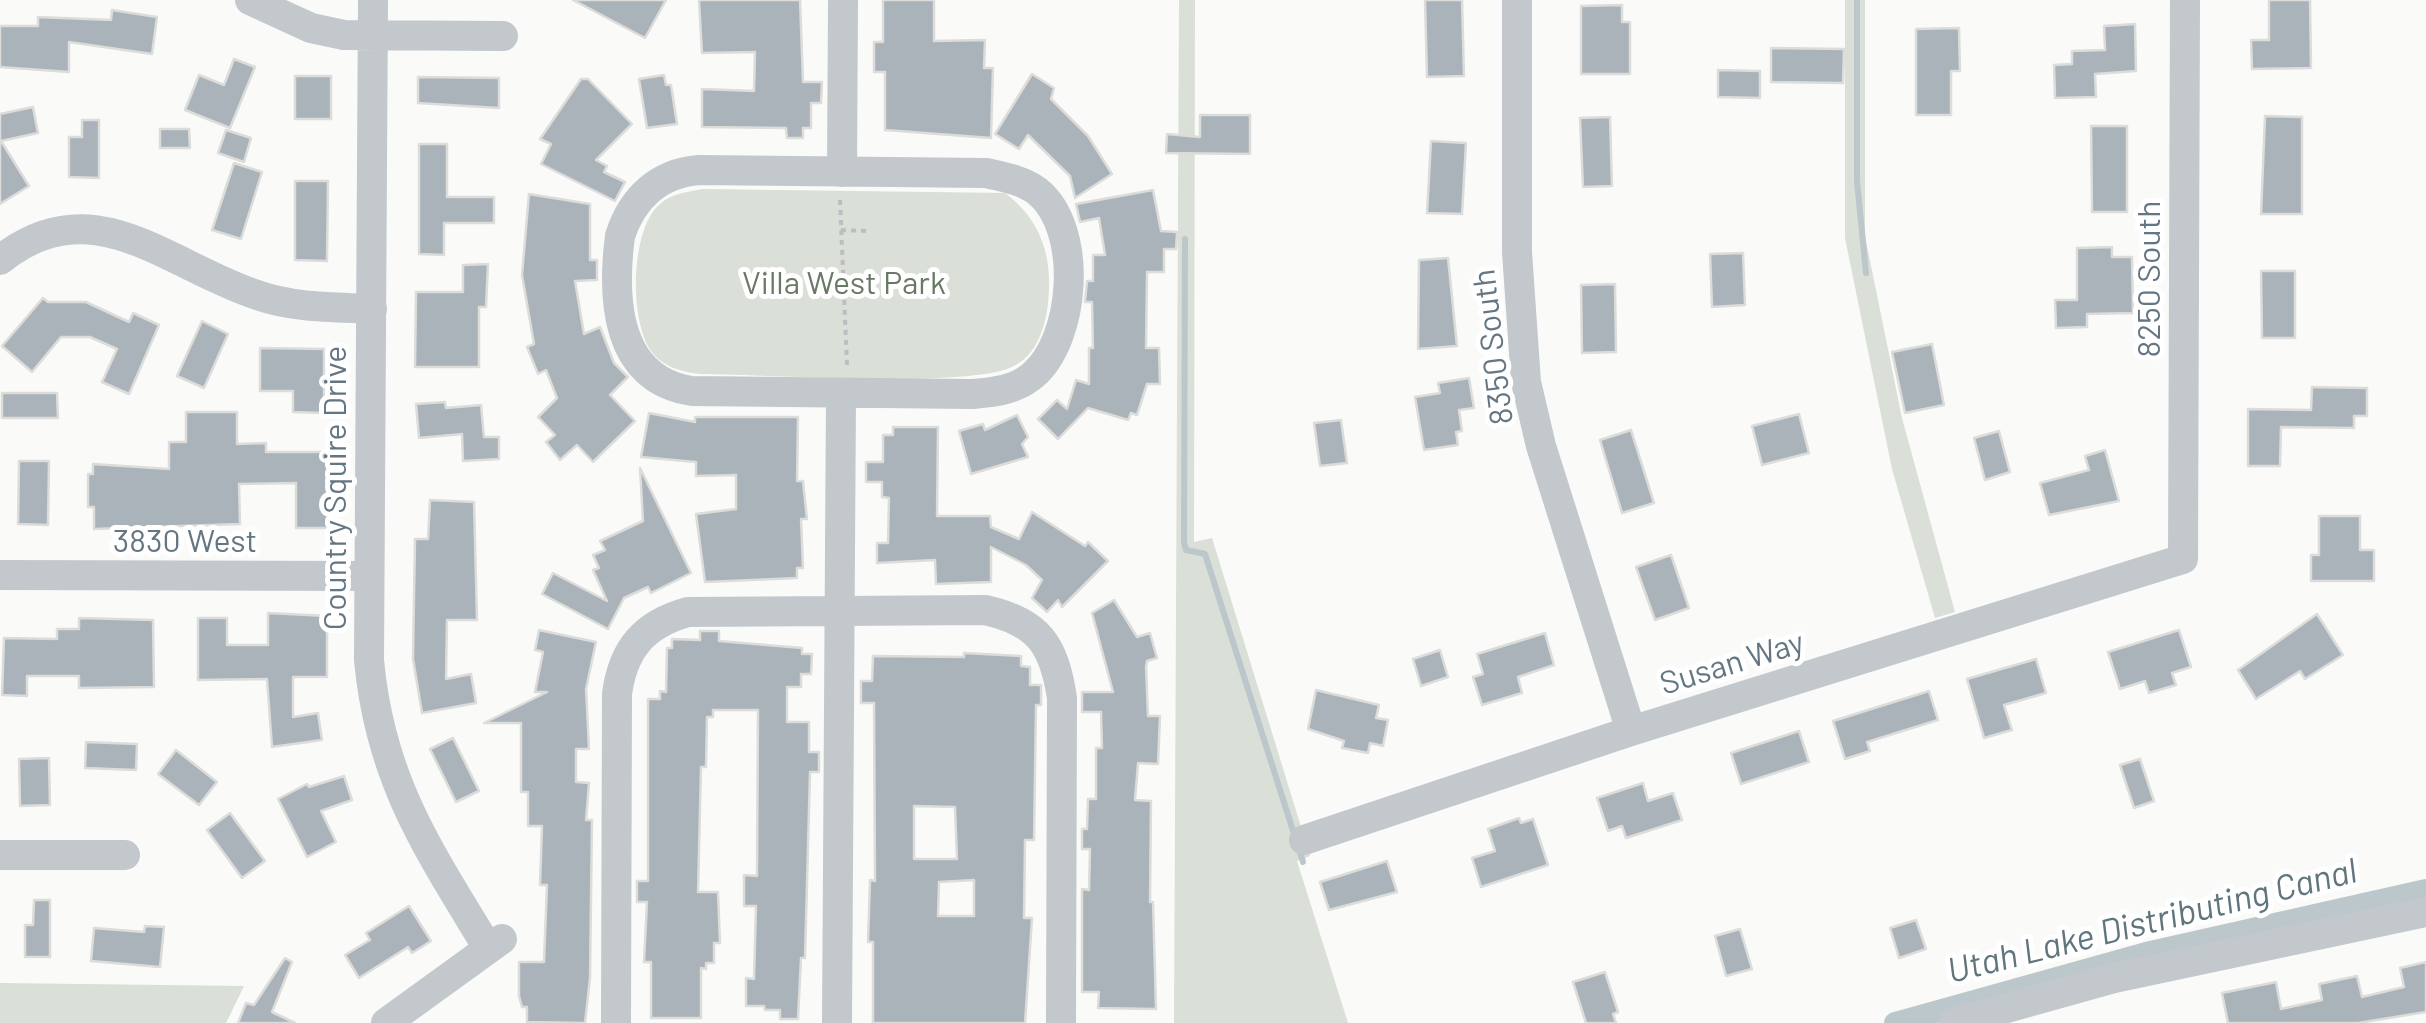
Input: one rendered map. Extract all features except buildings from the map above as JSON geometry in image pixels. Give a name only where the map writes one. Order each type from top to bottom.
[{"type":"street","points":[[250,0],[311,28],[373,35],[503,36]]},
{"type":"street","name":"Country Squire Drive","points":[[373,0],[369,660],[380,742],[408,813],[495,944],[386,1023]]},
{"type":"street","points":[[842,172],[843,0]]},
{"type":"street","name":"8350 South","points":[[1518,0],[1517,252],[1526,382],[1541,446],[1631,731]]},
{"type":"street","name":"8250 South","points":[[2183,559],[2185,0]]},
{"type":"street","points":[[699,170],[986,173],[1014,179],[1036,190],[1062,230],[1068,277],[1066,317],[1056,347],[1046,362],[1019,385],[973,394],[841,394],[692,391],[651,376],[626,345],[619,320],[618,282],[625,220],[650,187],[666,177],[699,170]]},
{"type":"street","points":[[0,260],[30,239],[55,231],[105,230],[261,297],[291,304],[372,309]]},
{"type":"street","points":[[837,1023],[841,394]]},
{"type":"street","name":"Susan Way","points":[[1304,840],[1631,731],[2183,559]]},
{"type":"street","name":"3830 West","points":[[0,575],[369,576]]},
{"type":"street","points":[[616,1023],[617,694],[620,669],[631,646],[662,619],[688,612],[985,610],[1013,616],[1032,628],[1050,649],[1062,698],[1062,1023]]},
{"type":"street","points":[[0,855],[125,855]]},
{"type":"street","points":[[1953,1023],[2114,978],[2426,912]]},
{"type":"path","points":[[841,394],[848,373],[842,172]]},
{"type":"path","points":[[841,230],[866,231]]},
{"type":"green space","points":[[1179,0],[1195,0],[1194,542],[1212,538],[1310,856],[1297,861],[1348,1023],[1174,1023]]},
{"type":"green space","points":[[1845,0],[1865,0],[1865,236],[1902,418],[1955,612],[1935,618],[1892,469],[1845,238]]},
{"type":"green space","name":"Villa West Park","points":[[703,189],[1005,193],[1025,211],[1039,233],[1047,258],[1049,285],[1042,331],[1024,360],[1014,366],[955,377],[864,379],[700,374],[673,368],[652,352],[639,320],[638,254],[650,216],[660,204],[675,195]]},
{"type":"green space","points":[[0,983],[244,986],[226,1023],[0,1023]]},
{"type":"waterway","points":[[1857,0],[1857,181],[1866,273]]},
{"type":"waterway","points":[[1185,239],[1184,542],[1186,550],[1205,554],[1295,837]]},
{"type":"waterway","points":[[1299,849],[1303,862]]},
{"type":"waterway","name":"Utah Lake Distributing Canal","points":[[1895,1023],[2146,953],[2426,890]]}]
